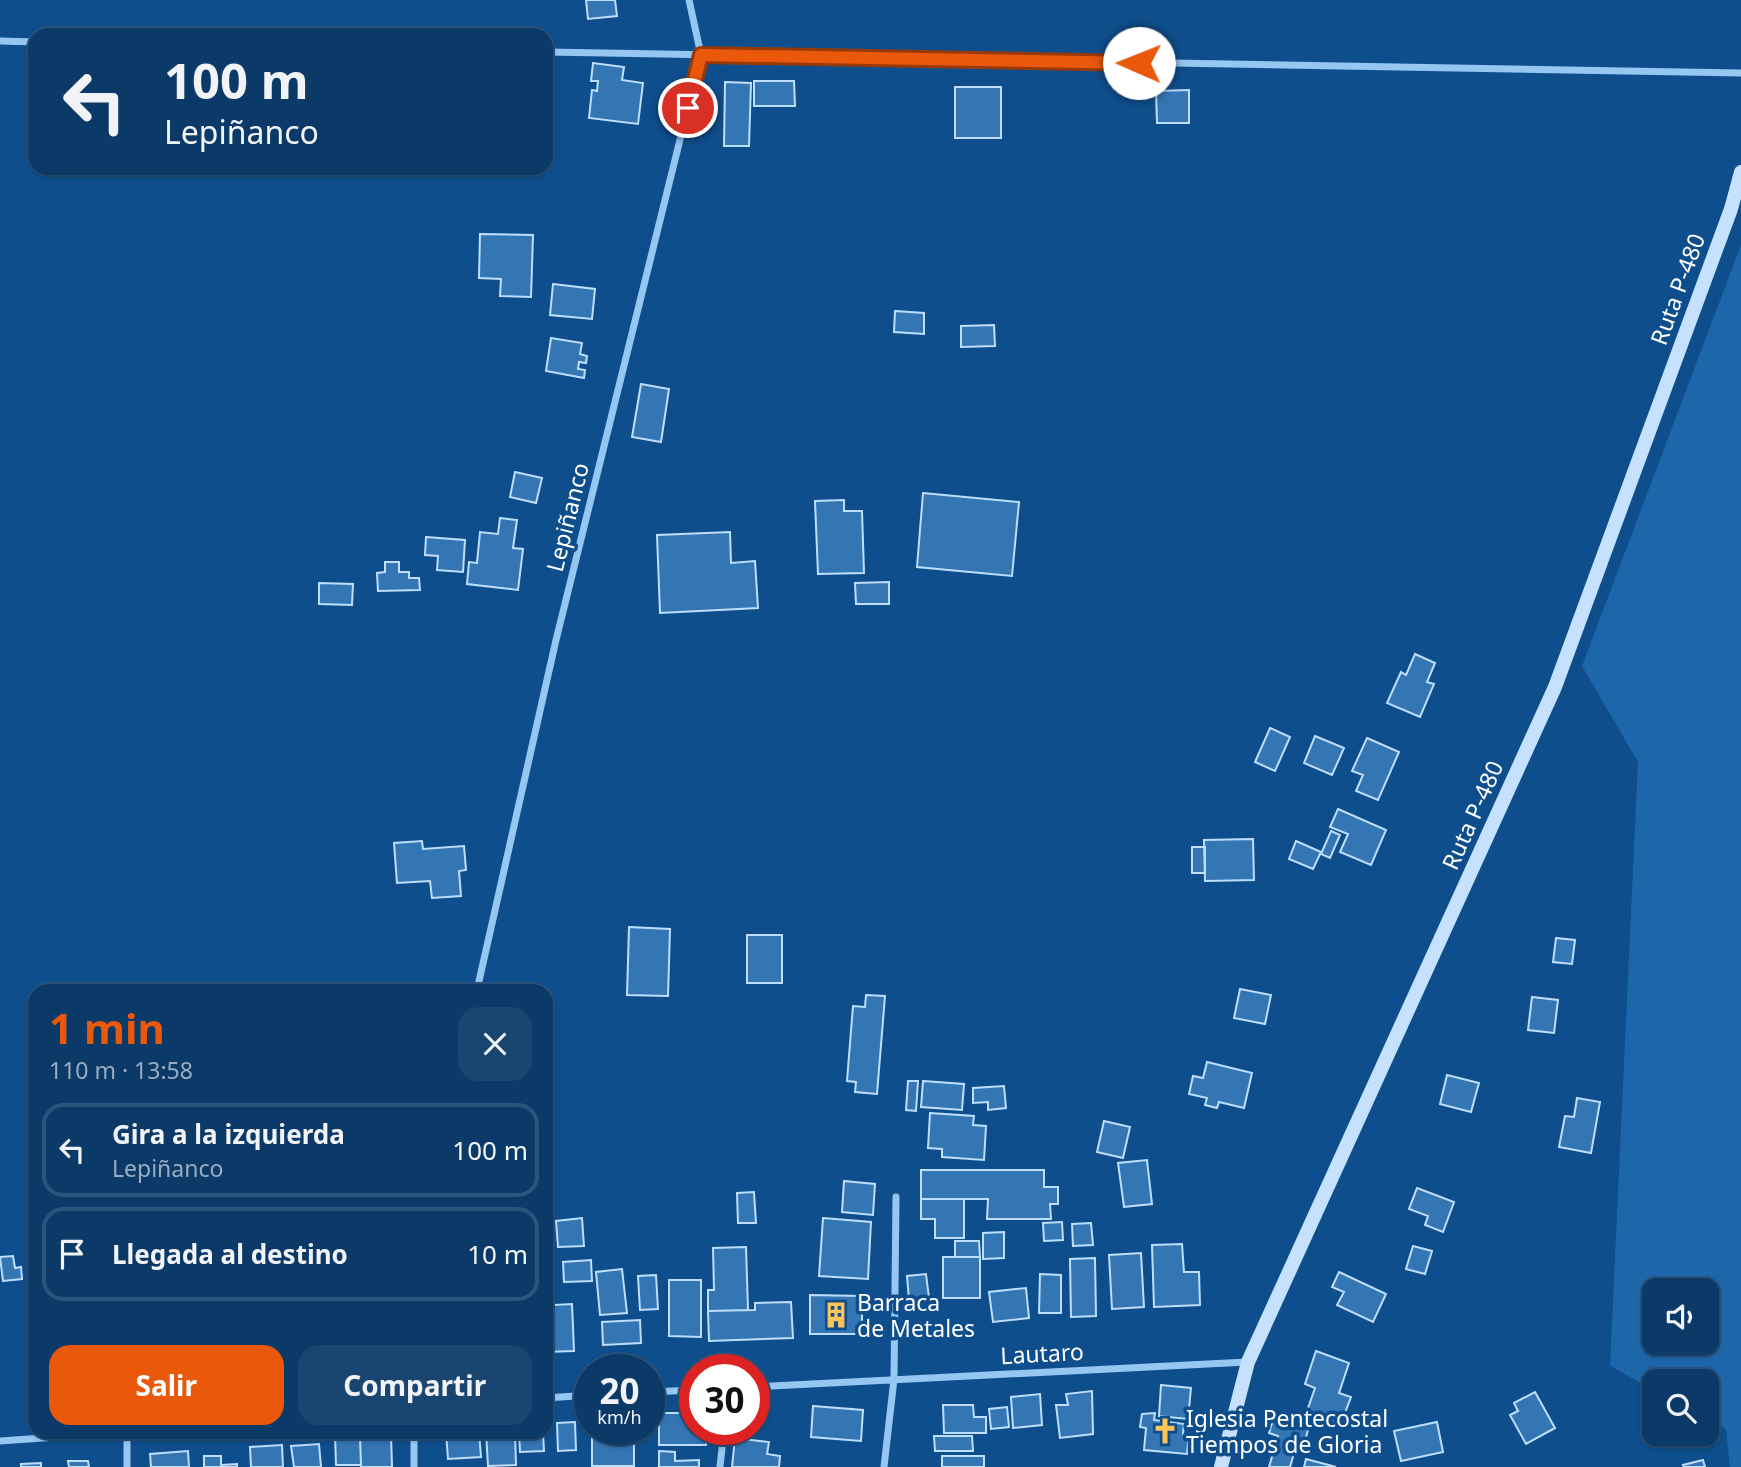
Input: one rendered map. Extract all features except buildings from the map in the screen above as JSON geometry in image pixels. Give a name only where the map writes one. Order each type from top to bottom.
[{"type":"street","points":[[690,0],[701,55]]},
{"type":"street","points":[[0,41],[28,41]]},
{"type":"street","points":[[553,52],[1741,73]]},
{"type":"street","name":"Lepiñanco","points":[[478,984],[556,640],[701,55]]},
{"type":"street","name":"Ruta P-480","points":[[1221,1467],[1248,1362],[1555,687],[1731,209],[1741,172]]},
{"type":"street","points":[[884,1467],[894,1379],[896,1197]]},
{"type":"street","name":"Lautaro","points":[[770,1386],[1248,1362]]},
{"type":"street","points":[[553,1398],[574,1396]]},
{"type":"street","points":[[0,1441],[28,1439]]},
{"type":"street","points":[[127,1467],[128,1439]]},
{"type":"street","points":[[414,1439],[414,1467]]},
{"type":"street","points":[[720,1467],[722,1445]]},
{"type":"shaded area","points":[[1741,245],[1741,1467],[1730,1467],[1726,1429],[1719,1425],[1719,1369],[1642,1369],[1642,1383],[1610,1366],[1638,762],[1582,666]]},
{"type":"place","name":"Barraca de Metales","points":[[836,1315]]},
{"type":"place","name":"Iglesia Pentecostal Tiempos de Gloria","points":[[1165,1431]]},
{"type":"route","points":[[688,108],[701,55],[1139,63]]}]
